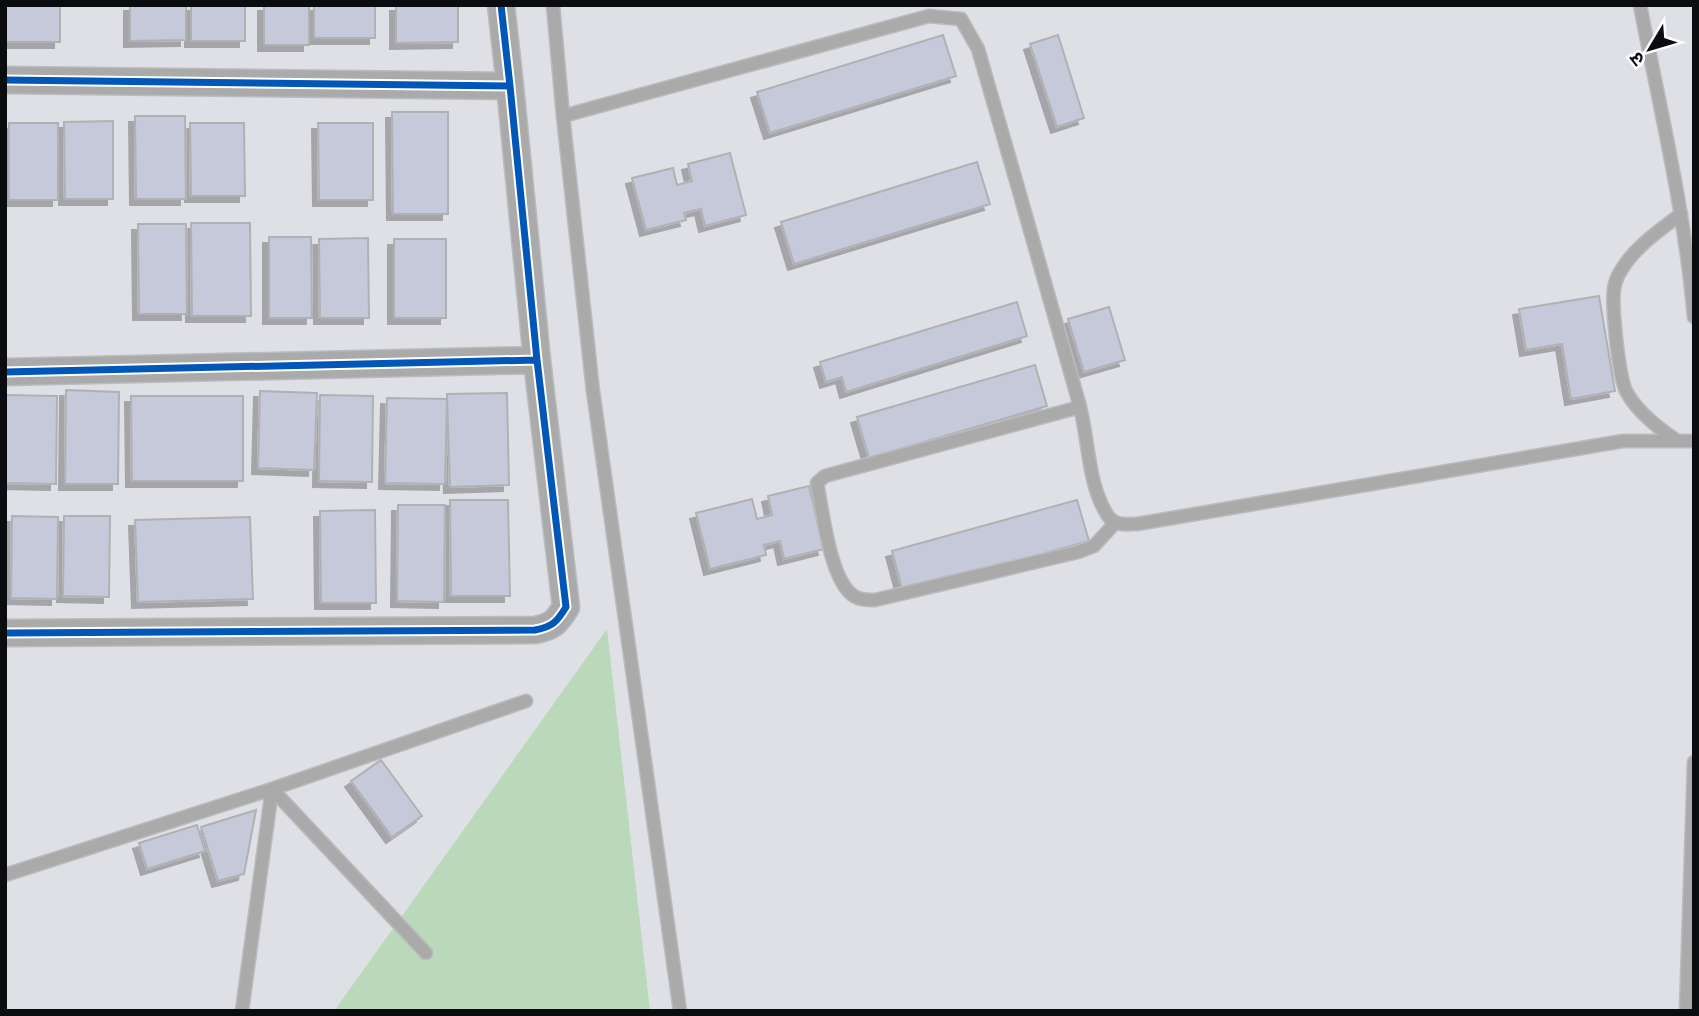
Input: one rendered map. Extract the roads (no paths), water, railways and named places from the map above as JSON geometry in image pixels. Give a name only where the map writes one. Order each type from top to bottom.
[{"type":"street","points":[[5,633],[535,630],[547,628],[559,620],[566,607],[500,5]]},
{"type":"street","points":[[5,80],[510,86]]},
{"type":"street","points":[[5,372],[537,360]]},
{"type":"lane","points":[[553,5],[593,391],[680,1011]]},
{"type":"lane","points":[[1640,5],[1681,214],[1694,317]]},
{"type":"lane","points":[[563,116],[929,16],[961,19],[978,49],[1080,407],[1095,486],[1102,505],[1115,523],[1137,524],[1623,441],[1694,441]]},
{"type":"lane","points":[[1676,440],[1661,430],[1633,402],[1622,381],[1616,341],[1614,285],[1622,268],[1632,257],[1681,214]]},
{"type":"lane","points":[[1080,407],[825,476],[817,483],[832,556],[837,571],[851,594],[863,600],[875,600],[1078,552],[1094,546],[1115,523]]},
{"type":"lane","points":[[5,875],[272,789],[526,701]]},
{"type":"lane","points":[[1686,1011],[1694,762]]},
{"type":"lane","points":[[272,789],[426,953]]},
{"type":"lane","points":[[242,1011],[272,789]]}]
